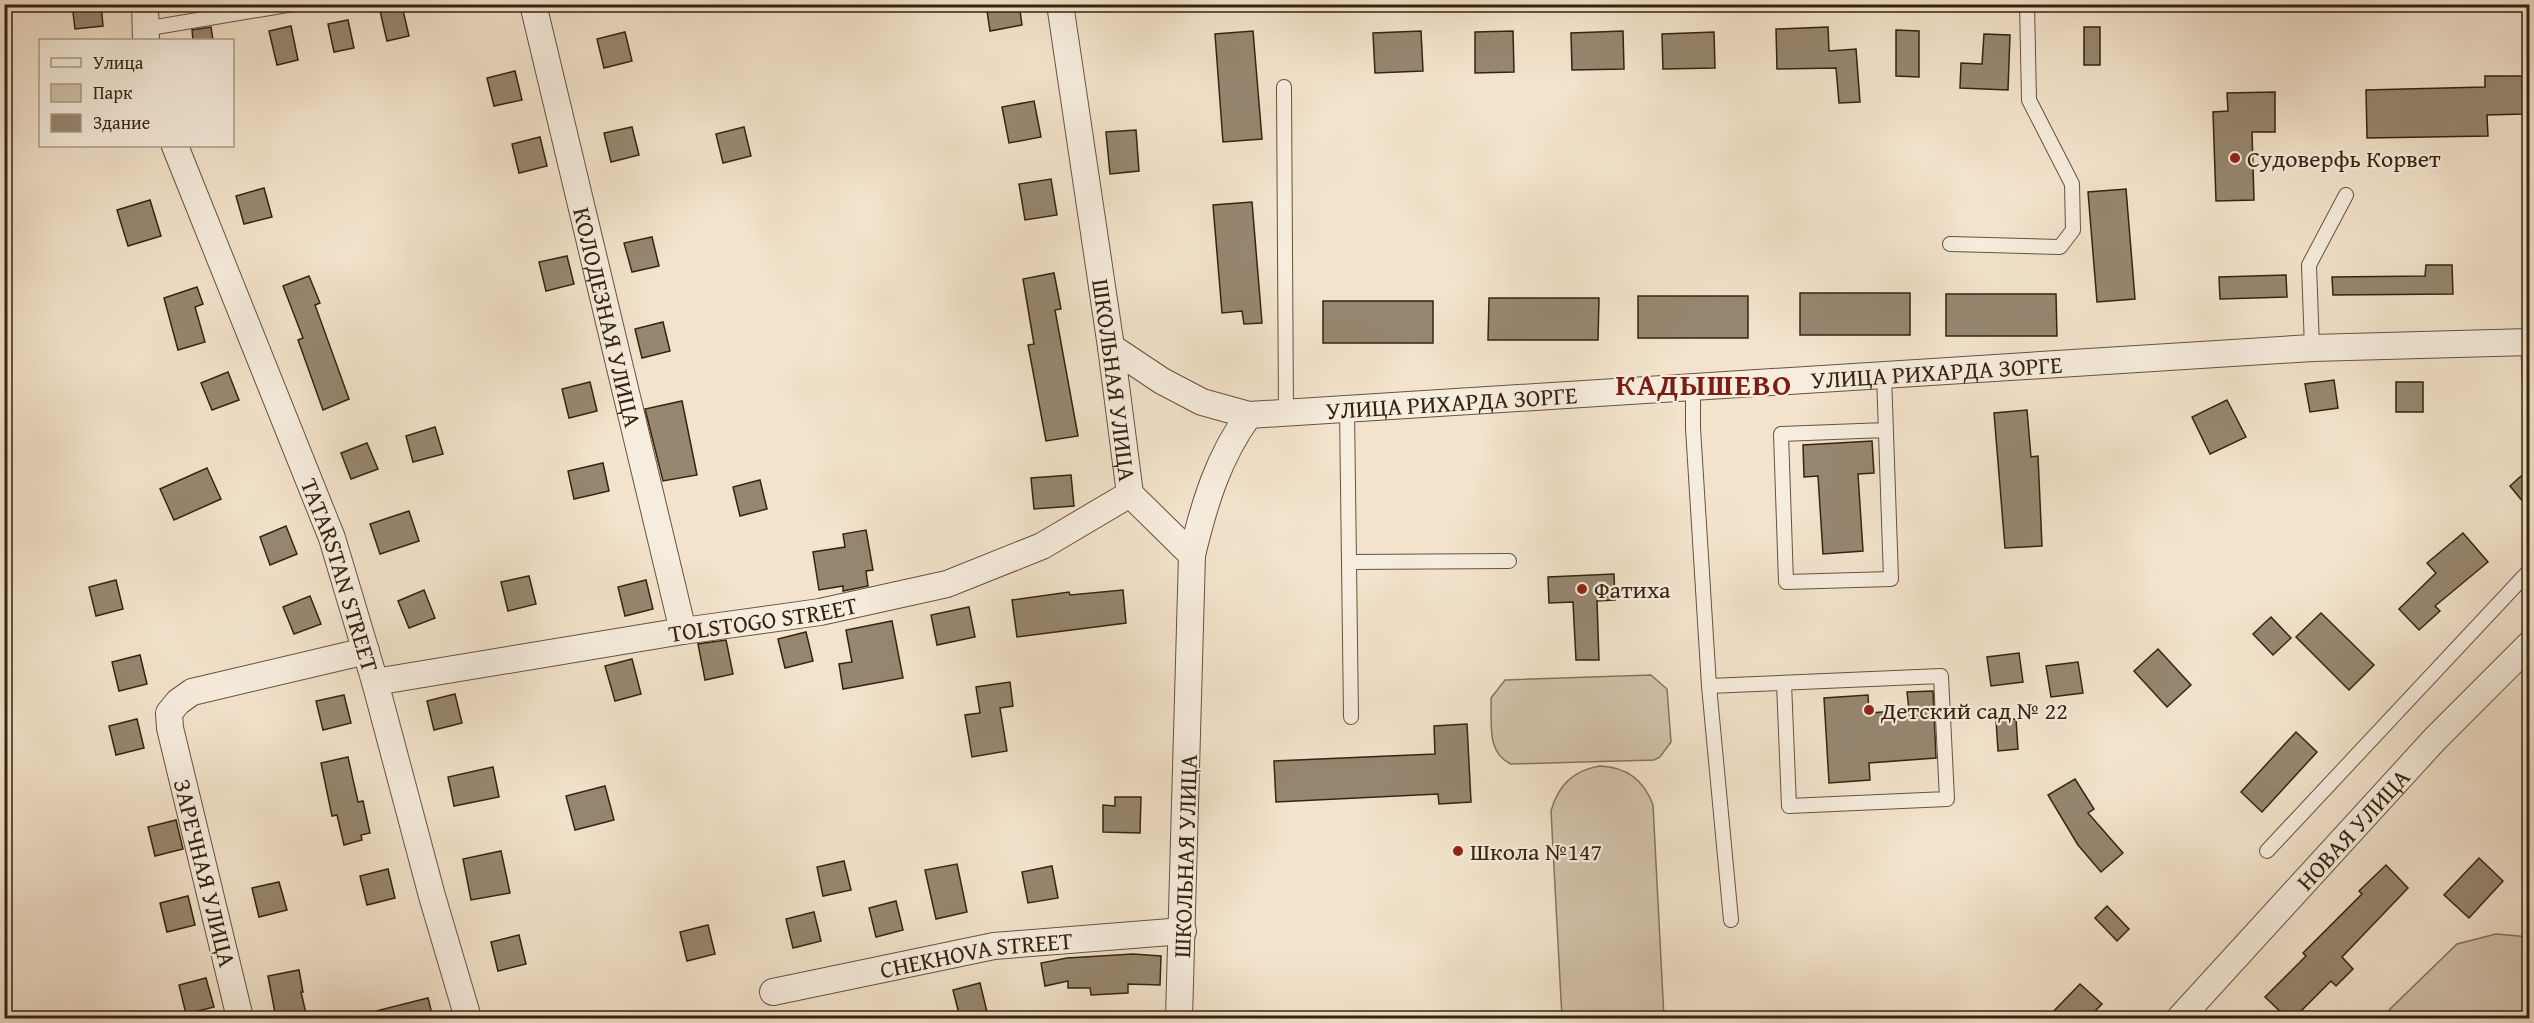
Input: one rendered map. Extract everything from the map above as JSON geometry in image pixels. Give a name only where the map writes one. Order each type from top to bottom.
[{"type":"street","name":"КОЛОДЕЗНАЯ УЛИЦА","points":[[533,4],[683,631]]},
{"type":"street","name":"ШКОЛЬНАЯ УЛИЦА","points":[[1059,4],[1111,347],[1130,494],[1192,555],[1179,1018]]},
{"type":"street","name":"TATARSTAN STREET","points":[[175,147],[332,538],[375,682],[432,896],[468,1018]]},
{"type":"street","name":"УЛИЦА РИХАРДА ЗОРГЕ","points":[[1111,347],[1162,381],[1202,402],[1249,415],[2380,344],[2528,342]]},
{"type":"street","points":[[1192,555],[1202,512],[1216,473],[1233,436],[1249,415]]},
{"type":"street","name":"TOLSTOGO STREET","points":[[375,682],[683,631],[820,612],[947,584],[1042,546],[1130,494]]},
{"type":"street","name":"НОВАЯ УЛИЦА","points":[[2180,1018],[2435,739],[2529,644]]},
{"type":"street","name":"ЗАРЕЧНАЯ УЛИЦА","points":[[240,1018],[170,728],[169,713],[178,702],[192,692],[366,651]]},
{"type":"street","name":"CHEKHOVA STREET","points":[[772,992],[994,946],[1183,931]]},
{"type":"lane","points":[[145,25],[293,4]]},
{"type":"lane","points":[[1950,244],[2060,247],[2073,230],[2072,184],[2029,100],[2027,4]]},
{"type":"lane","points":[[1284,87],[1286,412]]},
{"type":"lane","points":[[2312,348],[2309,264],[2346,195]]},
{"type":"lane","points":[[2528,342],[2529,383]]},
{"type":"lane","points":[[1884,375],[1886,430],[1891,579],[1786,582],[1781,434],[1886,430]]},
{"type":"lane","points":[[1693,388],[1693,428],[1709,686],[1731,920]]},
{"type":"lane","points":[[1347,409],[1351,717]]},
{"type":"lane","points":[[1349,562],[1509,561]]},
{"type":"lane","points":[[2266,851],[2529,570]]},
{"type":"lane","points":[[1709,686],[1941,676],[1947,799],[1789,806],[1784,683]]},
{"type":"green space","points":[[1651,675],[1667,689],[1671,742],[1660,757],[1654,760],[1511,764],[1497,752],[1491,727],[1491,698],[1505,680]]},
{"type":"green space","points":[[1600,766],[1618,769],[1633,777],[1645,788],[1653,805],[1664,1018],[1562,1018],[1551,811],[1558,794],[1568,780],[1582,771]]},
{"type":"green space","points":[[2496,934],[2529,937],[2529,1018],[2384,1018],[2390,1009],[2457,944]]},
{"type":"building","points":[[72,4],[101,4],[103,26],[75,29]]},
{"type":"building","points":[[986,4],[1019,4],[1022,25],[990,31]]},
{"type":"building","points":[[402,6],[409,36],[387,41],[380,11]]},
{"type":"building","points":[[348,20],[354,48],[334,52],[328,24]]},
{"type":"building","points":[[291,26],[298,60],[277,65],[269,31]]},
{"type":"building","points":[[211,27],[213,39],[193,39],[192,30]]},
{"type":"building","points":[[1828,27],[1829,51],[1856,49],[1860,102],[1839,103],[1836,68],[1777,69],[1776,29]]},
{"type":"building","points":[[2084,27],[2100,27],[2100,65],[2084,65]]},
{"type":"building","points":[[1896,30],[1919,31],[1919,77],[1896,76]]},
{"type":"building","points":[[1253,31],[1262,139],[1223,142],[1215,34]]},
{"type":"building","points":[[1421,31],[1423,71],[1375,73],[1373,33]]},
{"type":"building","points":[[1513,31],[1514,72],[1475,73],[1475,32]]},
{"type":"building","points":[[1623,31],[1624,69],[1572,70],[1571,33]]},
{"type":"building","points":[[625,32],[632,61],[604,68],[597,39]]},
{"type":"building","points":[[1714,32],[1715,68],[1663,69],[1662,34]]},
{"type":"building","points":[[1984,34],[2010,35],[2008,90],[1960,88],[1961,63],[1982,64]]},
{"type":"building","points":[[515,71],[522,100],[494,106],[487,78]]},
{"type":"building","points":[[2485,76],[2522,76],[2523,114],[2487,115],[2488,136],[2367,138],[2366,90],[2485,87]]},
{"type":"building","points":[[2275,92],[2275,132],[2252,132],[2254,200],[2216,201],[2213,112],[2228,111],[2227,93]]},
{"type":"building","points":[[1034,101],[1041,137],[1009,143],[1002,107]]},
{"type":"building","points":[[632,127],[639,155],[611,162],[604,133]]},
{"type":"building","points":[[744,127],[751,156],[723,163],[716,134]]},
{"type":"building","points":[[1136,130],[1139,171],[1110,174],[1106,132]]},
{"type":"building","points":[[540,137],[547,166],[519,173],[512,144]]},
{"type":"building","points":[[1051,179],[1057,215],[1025,220],[1019,184]]},
{"type":"building","points":[[264,188],[272,217],[244,224],[236,196]]},
{"type":"building","points":[[2126,189],[2135,299],[2097,302],[2088,192]]},
{"type":"building","points":[[150,200],[161,236],[128,246],[117,210]]},
{"type":"building","points":[[1252,202],[1262,323],[1244,324],[1242,311],[1222,313],[1213,205]]},
{"type":"building","points":[[652,237],[659,266],[632,272],[624,243]]},
{"type":"building","points":[[567,256],[574,284],[546,291],[539,262]]},
{"type":"building","points":[[2426,265],[2452,265],[2453,294],[2333,295],[2332,277],[2425,276]]},
{"type":"building","points":[[1054,273],[1061,309],[1055,310],[1078,436],[1046,441],[1028,345],[1034,344],[1023,279]]},
{"type":"building","points":[[2286,275],[2287,297],[2220,299],[2219,277]]},
{"type":"building","points":[[309,276],[320,303],[315,305],[349,399],[323,410],[298,340],[303,338],[283,286]]},
{"type":"building","points":[[197,287],[203,304],[195,307],[205,342],[178,350],[164,298]]},
{"type":"building","points":[[1800,293],[1910,293],[1910,335],[1800,335]]},
{"type":"building","points":[[1946,294],[2056,294],[2057,336],[1946,336]]},
{"type":"building","points":[[1638,296],[1748,296],[1748,338],[1638,338]]},
{"type":"building","points":[[1489,298],[1599,298],[1598,340],[1488,340]]},
{"type":"building","points":[[1323,301],[1433,301],[1433,343],[1323,343]]},
{"type":"building","points":[[663,322],[670,351],[642,358],[635,329]]},
{"type":"building","points":[[228,372],[239,400],[212,410],[201,383]]},
{"type":"building","points":[[2334,380],[2338,408],[2310,412],[2305,384]]},
{"type":"building","points":[[590,382],[597,411],[569,418],[562,389]]},
{"type":"building","points":[[2396,382],[2423,382],[2423,412],[2396,412]]},
{"type":"building","points":[[2227,400],[2246,437],[2210,454],[2192,417]]},
{"type":"building","points":[[682,401],[697,475],[663,481],[645,409]]},
{"type":"building","points":[[2027,410],[2031,457],[2038,456],[2042,546],[2005,548],[1994,413]]},
{"type":"building","points":[[435,427],[443,454],[413,462],[406,436]]},
{"type":"building","points":[[1872,441],[1874,473],[1858,474],[1863,551],[1823,554],[1818,476],[1804,477],[1803,445]]},
{"type":"building","points":[[367,443],[378,469],[351,479],[341,453]]},
{"type":"building","points":[[603,463],[609,491],[574,499],[568,471]]},
{"type":"building","points":[[207,468],[221,499],[174,520],[160,489]]},
{"type":"building","points":[[2529,469],[2529,509],[2510,486]]},
{"type":"building","points":[[1071,475],[1074,506],[1034,509],[1031,478]]},
{"type":"building","points":[[760,480],[767,509],[740,516],[733,487]]},
{"type":"building","points":[[409,511],[419,541],[380,554],[370,524]]},
{"type":"building","points":[[286,526],[297,554],[270,565],[260,537]]},
{"type":"building","points":[[866,530],[873,570],[866,571],[868,586],[843,591],[843,586],[819,590],[813,552],[845,547],[843,534]]},
{"type":"building","points":[[2463,533],[2488,562],[2435,606],[2440,611],[2419,630],[2399,609],[2436,573],[2427,563]]},
{"type":"building","name":"Фатиха","points":[[1614,574],[1615,600],[1597,601],[1599,660],[1576,660],[1573,602],[1549,603],[1548,577]]},
{"type":"building","points":[[529,576],[536,604],[508,611],[501,582]]},
{"type":"building","points":[[116,580],[123,609],[96,616],[89,587]]},
{"type":"building","points":[[646,580],[653,609],[625,616],[618,587]]},
{"type":"building","points":[[424,590],[435,618],[409,628],[398,601]]},
{"type":"building","points":[[1123,590],[1126,623],[1017,637],[1012,600],[1069,592],[1070,595]]},
{"type":"building","points":[[310,596],[321,624],[294,634],[283,607]]},
{"type":"building","points":[[969,607],[975,637],[937,645],[931,615]]},
{"type":"building","points":[[2321,613],[2374,665],[2349,690],[2296,637]]},
{"type":"building","points":[[2271,617],[2291,638],[2273,655],[2253,634]]},
{"type":"building","points":[[892,621],[903,678],[843,689],[839,664],[852,662],[846,630]]},
{"type":"building","points":[[806,632],[813,661],[785,668],[778,639]]},
{"type":"building","points":[[726,640],[733,674],[705,680],[698,644]]},
{"type":"building","points":[[2158,649],[2191,685],[2167,707],[2134,671]]},
{"type":"building","points":[[2019,653],[2023,682],[1991,686],[1987,657]]},
{"type":"building","points":[[140,655],[147,684],[119,691],[112,662]]},
{"type":"building","points":[[632,659],[641,694],[615,701],[605,666]]},
{"type":"building","points":[[2078,662],[2083,693],[2051,697],[2046,666]]},
{"type":"building","points":[[1010,682],[1013,706],[1000,708],[1007,751],[972,757],[965,715],[980,713],[976,687]]},
{"type":"building","points":[[1933,691],[1936,758],[1869,763],[1870,780],[1829,783],[1824,698],[1868,695],[1869,713],[1909,710],[1907,692]]},
{"type":"building","points":[[455,694],[462,723],[434,730],[427,701]]},
{"type":"building","points":[[344,695],[351,723],[323,730],[316,701]]},
{"type":"building","points":[[137,719],[144,748],[116,755],[109,726]]},
{"type":"building","points":[[2016,719],[2018,749],[1998,751],[1996,720]]},
{"type":"building","points":[[1467,724],[1471,802],[1439,804],[1438,794],[1276,802],[1274,761],[1435,754],[1434,726]]},
{"type":"building","points":[[2296,732],[2317,752],[2262,812],[2241,792]]},
{"type":"building","points":[[348,757],[358,802],[363,801],[370,833],[361,835],[362,840],[344,845],[337,815],[332,816],[321,763]]},
{"type":"building","points":[[493,767],[499,797],[454,806],[448,777]]},
{"type":"building","points":[[2075,779],[2094,809],[2088,813],[2123,853],[2101,872],[2078,845],[2048,795]]},
{"type":"building","points":[[605,786],[614,820],[575,830],[566,796]]},
{"type":"building","points":[[1115,797],[1141,797],[1140,833],[1103,832],[1103,805],[1115,806]]},
{"type":"building","points":[[176,820],[183,849],[155,856],[148,827]]},
{"type":"building","points":[[501,851],[510,893],[471,900],[463,859]]},
{"type":"building","points":[[2479,858],[2503,881],[2469,918],[2444,895]]},
{"type":"building","points":[[844,861],[851,890],[823,896],[817,867]]},
{"type":"building","points":[[957,864],[967,912],[936,919],[925,870]]},
{"type":"building","points":[[2386,865],[2408,888],[2342,957],[2353,969],[2336,986],[2331,981],[2294,1018],[2287,1018],[2265,997],[2306,956],[2303,953],[2362,894],[2359,891]]},
{"type":"building","points":[[1052,866],[1058,898],[1028,903],[1022,872]]},
{"type":"building","points":[[388,869],[395,898],[367,905],[360,876]]},
{"type":"building","points":[[279,882],[287,910],[259,917],[252,888]]},
{"type":"building","points":[[188,896],[195,925],[167,932],[160,903]]},
{"type":"building","points":[[896,901],[903,930],[876,937],[869,908]]},
{"type":"building","points":[[2107,906],[2129,929],[2117,941],[2095,918]]},
{"type":"building","points":[[814,912],[821,941],[793,948],[786,919]]},
{"type":"building","points":[[708,925],[715,954],[687,961],[680,932]]},
{"type":"building","points":[[519,935],[526,964],[498,971],[491,942]]},
{"type":"building","points":[[1133,954],[1161,956],[1160,985],[1128,984],[1128,993],[1091,995],[1090,988],[1068,988],[1068,981],[1045,986],[1041,963],[1067,958]]},
{"type":"building","points":[[299,970],[307,1018],[276,1018],[268,976]]},
{"type":"building","points":[[206,978],[214,1007],[186,1014],[179,985]]},
{"type":"building","points":[[980,983],[987,1012],[960,1018],[953,990]]},
{"type":"building","points":[[2080,984],[2102,1004],[2088,1018],[2047,1018]]},
{"type":"building","points":[[428,998],[433,1018],[373,1018],[372,1012]]},
{"type":"place","name":"Судоверфь Корвет","points":[[2235,158]]},
{"type":"place","name":"Фатиха","points":[[1582,589]]},
{"type":"place","name":"Детский сад № 22","points":[[1869,710]]},
{"type":"place","name":"Школа №147","points":[[1458,851]]},
{"type":"district","name":"КАДЫШЕВО","points":[[1704,384]]}]
